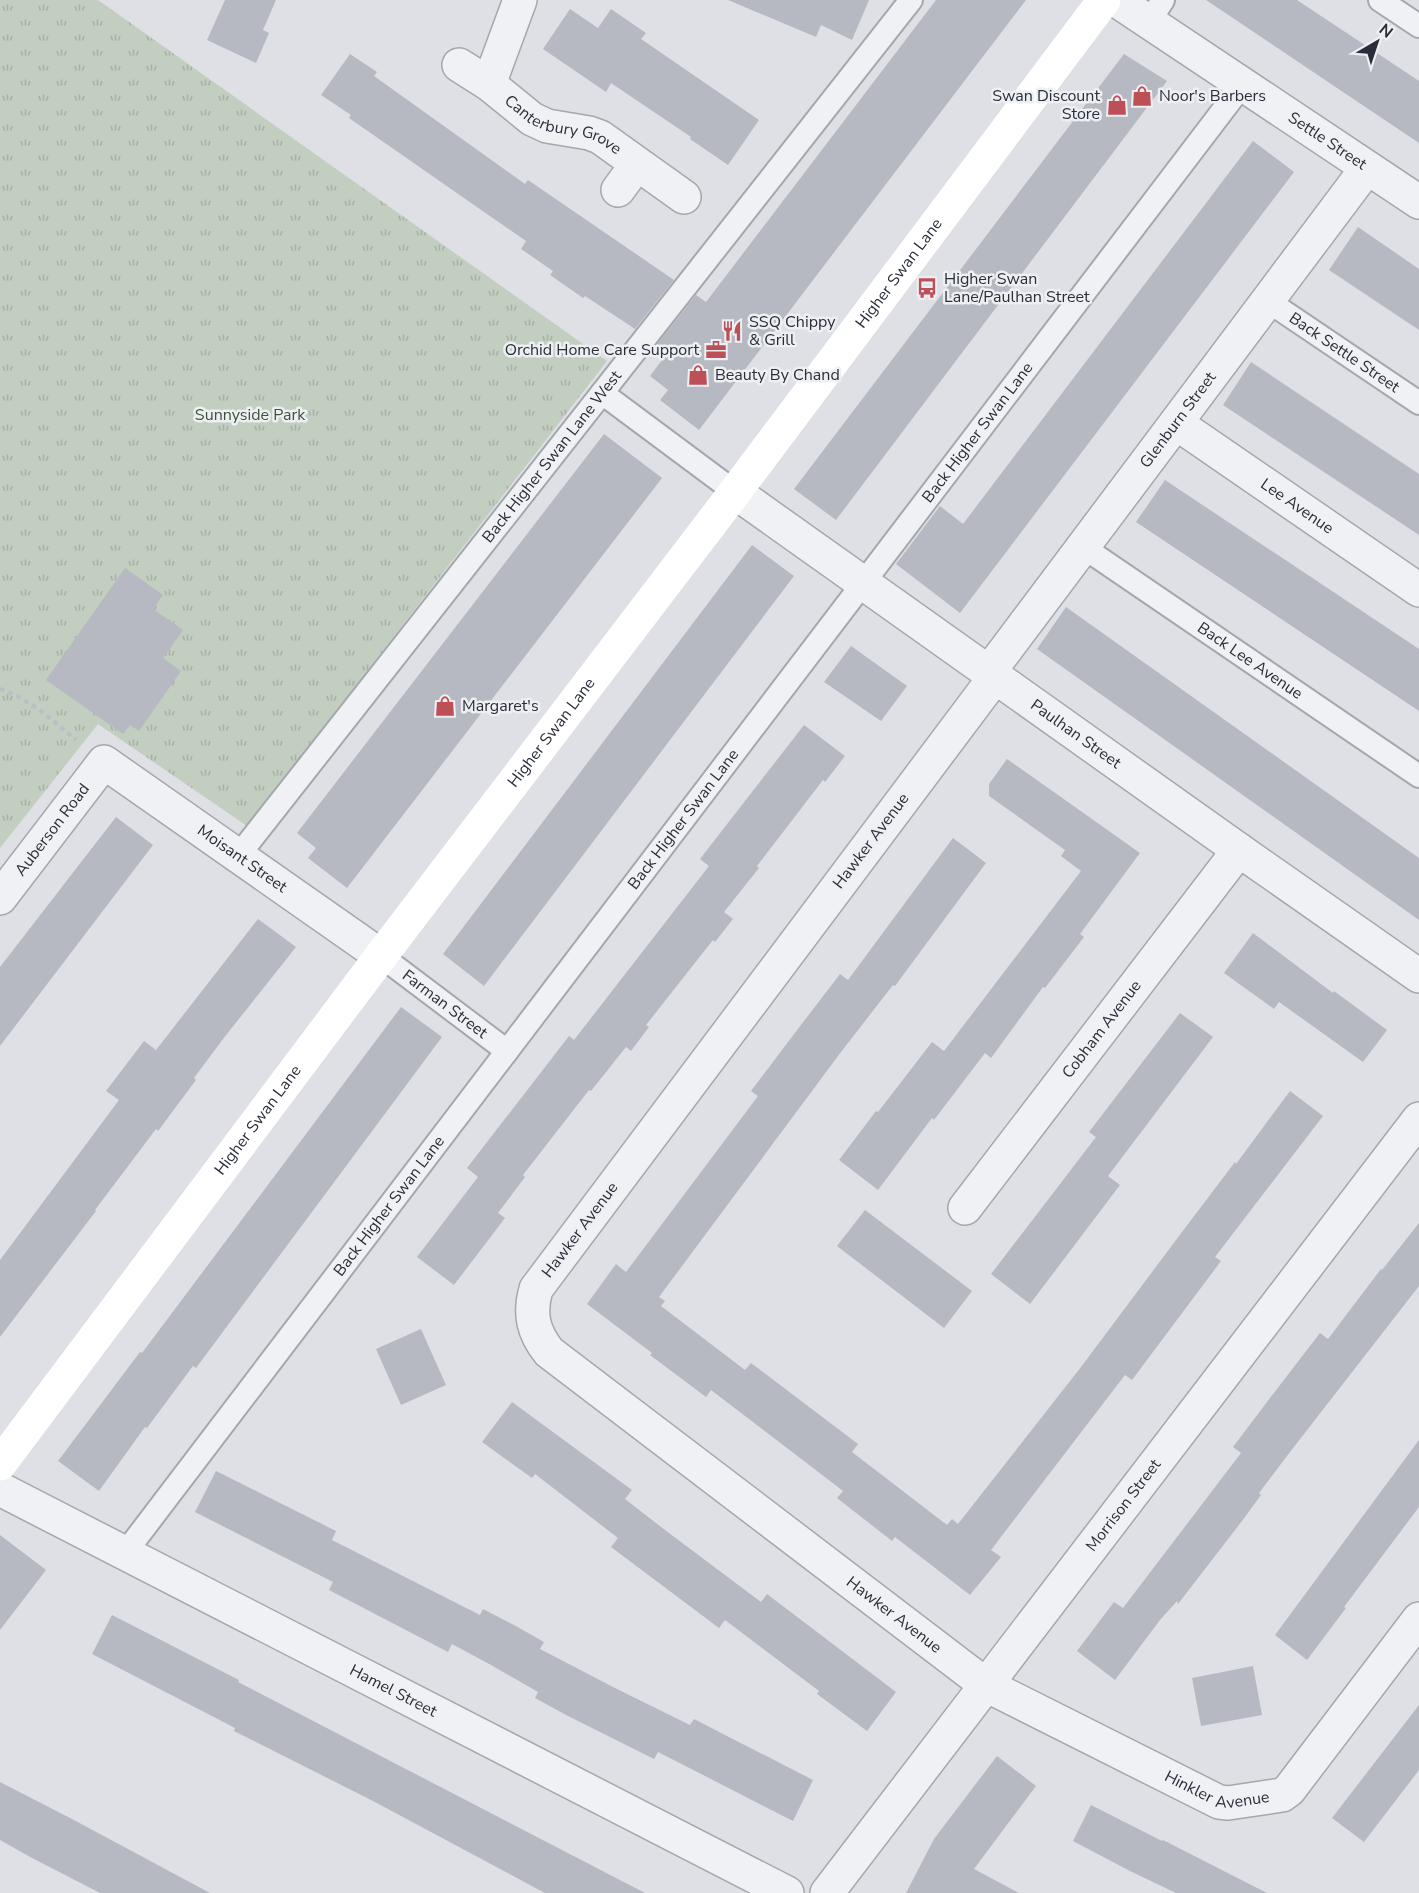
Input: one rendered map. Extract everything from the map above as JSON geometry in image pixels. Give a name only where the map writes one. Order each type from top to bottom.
[{"type":"street","name":"Canterbury Grove","points":[[489,84],[520,0]]},
{"type":"street","name":"Settle Street","points":[[1103,1],[1156,11],[1243,84],[1419,202]]},
{"type":"street","name":"Higher Swan Lane","points":[[0,1464],[1103,1]]},
{"type":"street","name":"Canterbury Grove","points":[[459,65],[489,84],[532,118],[547,126],[600,137],[684,197]]},
{"type":"street","name":"Canterbury Grove","points":[[618,190],[637,164]]},
{"type":"street","name":"Glenburn Street","points":[[992,674],[1083,547],[1368,168]]},
{"type":"street","name":"Lee Avenue","points":[[1176,423],[1419,590]]},
{"type":"street","name":"Paulhan Street","points":[[735,492],[1419,976]]},
{"type":"street","name":"Hawker Avenue","points":[[986,1685],[549,1352],[538,1339],[531,1306],[536,1289],[992,674]]},
{"type":"street","name":"Moisant Street","points":[[104,762],[381,957]]},
{"type":"street","name":"Auberson Road","points":[[0,898],[104,762]]},
{"type":"street","name":"Cobham Avenue","points":[[965,1208],[1239,850]]},
{"type":"street","name":"Morrison Street","points":[[827,1893],[1419,1119]]},
{"type":"street","name":"Hamel Street","points":[[0,1489],[787,1893]]},
{"type":"street","name":"Hinkler Avenue","points":[[986,1685],[1219,1802],[1228,1803],[1282,1795],[1289,1790],[1419,1619]]},
{"type":"lane","name":"Back Higher Swan Lane West","points":[[238,856],[911,0]]},
{"type":"lane","points":[[1380,0],[1419,26]]},
{"type":"lane","name":"Back Higher Swan Lane","points":[[125,1553],[1243,84]]},
{"type":"lane","name":"Back Settle Street","points":[[1268,301],[1419,403]]},
{"type":"lane","points":[[602,393],[735,492]]},
{"type":"lane","name":"Back Lee Avenue","points":[[1083,547],[1419,776]]},
{"type":"lane","name":"Farman Street","points":[[381,957],[507,1051]]},
{"type":"path","points":[[0,689],[11,692],[38,709],[104,762]]},
{"type":"green space","name":"Sunnyside Park","points":[[0,0],[98,0],[607,361],[247,826],[98,724],[0,848]]},
{"type":"building","points":[[225,0],[276,0],[263,30],[269,33],[256,63],[207,40]]},
{"type":"building","points":[[728,0],[869,0],[852,40],[821,25],[816,37]]},
{"type":"building","points":[[936,0],[1026,0],[699,430],[660,400],[668,390],[650,376],[668,352],[657,344],[696,295],[706,302]]},
{"type":"building","points":[[1206,0],[1297,0],[1419,81],[1419,143]]},
{"type":"building","points":[[570,9],[598,28],[611,9],[646,33],[641,39],[759,120],[728,165],[611,83],[606,92],[543,49]]},
{"type":"building","points":[[350,54],[377,72],[374,76],[525,184],[528,180],[674,280],[635,329],[550,275],[553,271],[521,249],[526,241],[349,118],[351,115],[321,95]]},
{"type":"building","points":[[1124,54],[1167,81],[836,520],[794,489]]},
{"type":"building","points":[[1253,141],[1294,172],[960,613],[896,564],[940,506],[963,524]]},
{"type":"building","points":[[1358,227],[1419,269],[1419,330],[1329,270]]},
{"type":"building","points":[[1251,362],[1419,474],[1419,535],[1223,405]]},
{"type":"building","points":[[604,434],[662,478],[347,888],[308,858],[316,848],[297,833]]},
{"type":"building","points":[[1165,480],[1419,649],[1419,711],[1136,522]]},
{"type":"building","points":[[752,545],[794,576],[484,986],[443,954]]},
{"type":"building","points":[[125,568],[163,595],[153,609],[183,630],[163,658],[181,671],[139,731],[130,725],[123,734],[46,680]]},
{"type":"building","points":[[1066,607],[1419,858],[1419,920],[1037,649]]},
{"type":"building","points":[[851,646],[907,686],[881,721],[824,682]]},
{"type":"building","points":[[804,725],[845,756],[825,782],[823,780],[724,912],[733,919],[715,942],[713,940],[646,1025],[649,1027],[631,1051],[626,1047],[591,1091],[589,1090],[523,1175],[525,1177],[498,1213],[505,1218],[454,1285],[417,1257],[478,1177],[467,1168],[569,1036],[574,1040],[709,866],[700,859]]},
{"type":"building","points":[[1007,759],[1140,853],[1080,934],[1084,937],[1045,988],[1043,987],[991,1058],[985,1053],[878,1190],[839,1160],[932,1042],[944,1051],[1081,871],[1061,856],[1065,850],[989,796],[989,784]]},
{"type":"building","points":[[116,817],[153,845],[0,1046],[0,967]]},
{"type":"building","points":[[953,838],[986,863],[895,986],[893,985],[841,1052],[659,1297],[665,1301],[661,1306],[745,1370],[751,1363],[858,1444],[852,1452],[947,1525],[952,1519],[958,1524],[1081,1367],[1290,1091],[1323,1116],[1215,1257],[1221,1261],[1132,1380],[1125,1375],[991,1550],[1001,1557],[970,1595],[895,1537],[892,1541],[837,1498],[843,1491],[711,1390],[706,1397],[587,1304],[616,1264],[626,1272],[758,1096],[751,1091],[840,974],[848,980]]},
{"type":"building","points":[[258,919],[296,947],[223,1039],[158,1131],[156,1129],[0,1337],[0,1260],[119,1100],[106,1091],[144,1041],[156,1050]]},
{"type":"building","points":[[1253,933],[1387,1030],[1363,1062],[1279,1002],[1274,1009],[1224,973]]},
{"type":"building","points":[[401,1007],[442,1037],[196,1368],[193,1366],[99,1491],[58,1461],[140,1352],[142,1353]]},
{"type":"building","points":[[1180,1013],[1213,1037],[1108,1176],[1120,1185],[1030,1304],[991,1274],[1096,1137],[1089,1132]]},
{"type":"building","points":[[865,1210],[972,1291],[944,1328],[837,1246]]},
{"type":"building","points":[[1419,1223],[1419,1286],[1290,1452],[1259,1493],[1261,1495],[1242,1521],[1178,1604],[1177,1601],[1160,1620],[1115,1680],[1077,1651],[1114,1602],[1123,1608],[1241,1453],[1233,1447],[1270,1398],[1320,1333],[1328,1339]]},
{"type":"building","points":[[421,1329],[446,1385],[401,1405],[376,1349]]},
{"type":"building","points":[[512,1402],[632,1490],[625,1499],[665,1530],[761,1602],[767,1594],[896,1692],[867,1731],[817,1694],[819,1691],[725,1620],[719,1628],[611,1547],[618,1538],[535,1474],[532,1478],[482,1442]]},
{"type":"building","points":[[1419,1440],[1419,1507],[1307,1660],[1275,1635]]},
{"type":"building","points":[[216,1471],[336,1531],[332,1540],[480,1615],[483,1609],[514,1625],[544,1642],[540,1649],[615,1688],[690,1725],[694,1719],[813,1780],[793,1821],[658,1752],[654,1759],[566,1715],[535,1698],[538,1692],[491,1665],[452,1644],[448,1652],[329,1590],[333,1582],[195,1512]]},
{"type":"building","points":[[0,1535],[46,1570],[0,1630]]},
{"type":"building","points":[[112,1615],[645,1893],[545,1893],[373,1801],[234,1731],[235,1728],[92,1654]]},
{"type":"building","points":[[1253,1666],[1262,1715],[1201,1726],[1192,1678]]},
{"type":"building","points":[[1419,1705],[1419,1770],[1364,1842],[1332,1818]]},
{"type":"building","points":[[997,1756],[1036,1786],[974,1869],[1019,1893],[906,1893],[934,1839]]},
{"type":"building","points":[[0,1782],[210,1893],[100,1893],[32,1858],[0,1840]]},
{"type":"building","points":[[1091,1805],[1267,1893],[1176,1893],[1130,1871],[1073,1841]]},
{"type":"place","name":"Noor's Barbers","points":[[1142,96]]},
{"type":"place","name":"Swan Discount Store","points":[[1117,105]]},
{"type":"place","name":"Higher Swan Lane/Paulhan Street","points":[[927,288]]},
{"type":"place","name":"SSQ Chippy & Grill","points":[[732,331]]},
{"type":"place","name":"Orchid Home Care Support","points":[[716,350]]},
{"type":"place","name":"Beauty By Chand","points":[[698,375]]},
{"type":"place","name":"Margaret's","points":[[445,706]]}]
